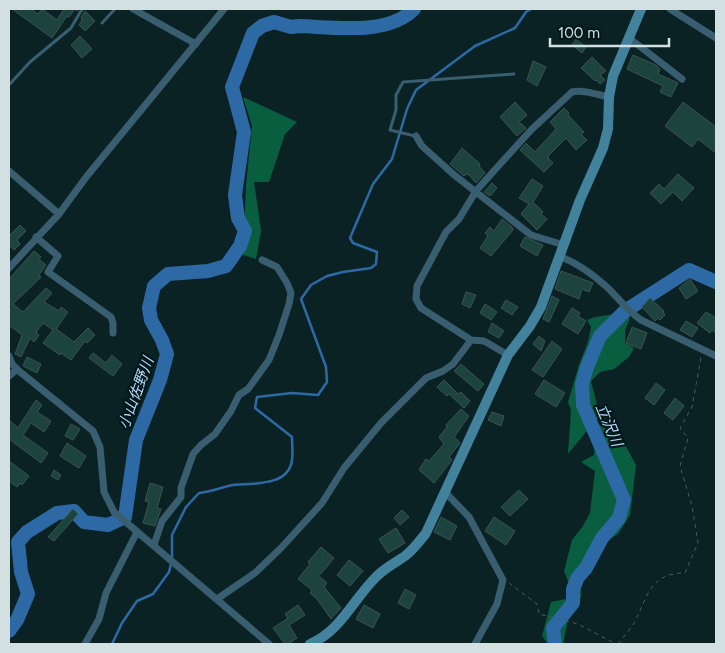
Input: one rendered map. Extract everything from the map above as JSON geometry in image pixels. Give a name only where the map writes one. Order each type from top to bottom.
[{"type":"street","points":[[133,9],[196,44]]},
{"type":"street","points":[[9,268],[59,214],[87,176],[224,9]]},
{"type":"street","points":[[310,644],[330,632],[376,577],[416,545],[426,533],[508,355],[530,326],[540,307],[580,200],[603,148],[608,129],[609,97],[613,76],[641,9]]},
{"type":"street","points":[[670,9],[716,38]]},
{"type":"street","points":[[629,38],[682,79]]},
{"type":"street","points":[[508,355],[484,341],[471,340],[421,308],[416,300],[417,286],[446,232],[459,219],[476,191],[531,130],[572,92],[579,90],[609,97]]},
{"type":"street","points":[[416,136],[422,146],[453,174],[531,235],[564,245]]},
{"type":"street","points":[[9,171],[59,214]]},
{"type":"street","points":[[36,237],[58,256],[48,272],[111,317],[113,333]]},
{"type":"street","points":[[560,256],[574,262],[606,287],[641,320],[716,356]]},
{"type":"street","points":[[154,545],[162,521],[181,497],[181,488],[193,454],[215,434],[231,411],[239,395],[248,389],[264,368],[279,335],[291,293],[277,268],[262,260]]},
{"type":"street","points":[[217,599],[255,573],[281,548],[322,503],[344,468],[380,423],[426,378],[444,371],[453,364],[471,340]]},
{"type":"street","points":[[9,356],[17,369],[92,431],[100,447],[104,492],[114,512],[269,644]]},
{"type":"street","points":[[9,376],[17,369]]},
{"type":"street","points":[[445,492],[469,517],[503,580],[497,604],[475,644]]},
{"type":"street","points":[[85,644],[99,619],[106,593],[137,532]]},
{"type":"lane","points":[[9,85],[30,62],[71,28],[82,9]]},
{"type":"lane","points":[[102,23],[114,9]]},
{"type":"lane","points":[[416,136],[390,130],[396,110],[396,95],[403,82],[514,74]]},
{"type":"path","points":[[503,580],[513,585],[537,604],[539,614],[578,624],[617,644],[634,624],[651,586],[671,573],[685,573],[698,543],[692,506],[680,466],[688,438],[680,428],[692,407],[703,349]]},
{"type":"green space","points":[[243,97],[297,122],[285,134],[269,182],[254,182],[261,231],[256,259],[243,255],[246,185],[252,126]]},
{"type":"green space","points":[[621,313],[630,318],[625,331],[625,343],[634,348],[629,357],[614,369],[600,372],[591,381],[600,417],[568,454],[571,410],[568,402],[588,342],[591,327],[587,320]]},
{"type":"green space","points":[[597,424],[612,428],[624,443],[636,465],[630,515],[618,534],[601,545],[581,583],[581,597],[569,615],[563,644],[548,644],[542,636],[551,602],[566,599],[569,584],[564,571],[572,540],[590,513],[595,471],[581,462],[594,455]]},
{"type":"building","points":[[12,9],[31,9],[38,14],[42,9],[57,20],[64,9],[75,9],[69,17],[67,16],[52,38]]},
{"type":"building","points":[[85,11],[95,21],[85,31],[79,25]]},
{"type":"building","points":[[80,36],[92,49],[82,58],[71,45]]},
{"type":"building","points":[[576,39],[586,47],[582,53],[572,45]]},
{"type":"building","points":[[633,55],[656,65],[660,69],[658,74],[678,83],[671,97],[660,92],[663,86],[627,69]]},
{"type":"building","points":[[592,57],[606,71],[600,75],[605,80],[600,84],[581,68]]},
{"type":"building","points":[[533,61],[546,67],[537,86],[527,80]]},
{"type":"building","points":[[515,102],[527,115],[519,122],[526,128],[517,136],[500,117]]},
{"type":"building","points":[[683,102],[716,127],[716,153],[698,139],[692,147],[665,126]]},
{"type":"building","points":[[564,108],[584,132],[581,134],[587,140],[576,150],[566,138],[549,155],[548,158],[553,163],[544,172],[520,150],[526,143],[535,152],[556,129],[550,122]]},
{"type":"building","points":[[462,148],[480,164],[479,166],[485,173],[476,183],[469,175],[466,174],[464,176],[450,164]]},
{"type":"building","points":[[678,174],[694,188],[682,201],[673,192],[661,204],[650,193],[659,184],[664,189]]},
{"type":"building","points":[[532,179],[543,186],[533,202],[547,219],[537,230],[521,214],[529,204],[519,198]]},
{"type":"building","points":[[492,183],[497,188],[490,196],[484,192]]},
{"type":"building","points":[[502,219],[513,230],[491,256],[480,248],[488,236],[485,233],[490,227],[494,231]]},
{"type":"building","points":[[20,225],[26,231],[17,240],[20,244],[14,250],[9,245],[9,236]]},
{"type":"building","points":[[525,237],[543,245],[537,256],[520,246]]},
{"type":"building","points":[[34,251],[46,265],[39,275],[41,277],[13,304],[23,312],[46,288],[52,293],[44,302],[59,311],[61,307],[68,312],[56,329],[74,342],[88,328],[95,335],[87,343],[85,341],[71,360],[43,343],[53,330],[43,323],[36,332],[39,335],[34,342],[30,338],[21,357],[15,354],[22,335],[9,325],[9,279]]},
{"type":"building","points":[[561,271],[593,283],[589,292],[582,289],[579,299],[555,289]]},
{"type":"building","points":[[690,279],[698,291],[686,299],[679,288]]},
{"type":"building","points":[[466,292],[476,295],[470,308],[462,304]]},
{"type":"building","points":[[552,296],[559,300],[549,322],[543,319]]},
{"type":"building","points":[[650,298],[664,311],[665,315],[660,320],[658,318],[655,321],[642,307]]},
{"type":"building","points":[[506,300],[518,307],[512,315],[501,308]]},
{"type":"building","points":[[485,304],[497,312],[491,320],[480,313]]},
{"type":"building","points":[[572,308],[580,313],[578,316],[586,321],[578,334],[562,324]]},
{"type":"building","points":[[706,312],[716,318],[716,333],[712,330],[710,333],[697,323]]},
{"type":"building","points":[[686,321],[698,328],[692,337],[680,330]]},
{"type":"building","points":[[492,323],[504,331],[499,338],[488,332]]},
{"type":"building","points":[[632,327],[647,333],[641,349],[626,343]]},
{"type":"building","points":[[539,336],[545,341],[541,351],[533,344]]},
{"type":"building","points":[[552,341],[562,349],[543,377],[532,370]]},
{"type":"building","points":[[93,353],[106,363],[112,355],[122,364],[113,376],[89,358]]},
{"type":"building","points":[[27,357],[41,364],[37,373],[23,366]]},
{"type":"building","points":[[461,364],[484,384],[478,391],[454,371]]},
{"type":"building","points":[[444,380],[458,394],[461,392],[470,401],[464,408],[449,394],[447,396],[437,387]]},
{"type":"building","points":[[544,380],[565,393],[556,407],[535,394]]},
{"type":"building","points":[[656,383],[665,390],[654,405],[645,398]]},
{"type":"building","points":[[675,398],[684,406],[673,420],[664,413]]},
{"type":"building","points":[[36,400],[42,405],[37,412],[51,421],[44,432],[31,423],[23,435],[48,453],[41,463],[9,439],[9,420],[18,428]]},
{"type":"building","points":[[461,409],[469,416],[454,437],[460,443],[449,457],[452,460],[434,483],[419,470],[426,459],[429,461],[444,444],[439,437],[447,427],[446,425]]},
{"type":"building","points":[[492,412],[504,416],[501,426],[488,420]]},
{"type":"building","points":[[71,424],[80,429],[73,440],[65,436]]},
{"type":"building","points":[[67,443],[86,456],[79,468],[60,456]]},
{"type":"building","points":[[9,461],[29,476],[22,485],[20,483],[17,487],[9,481]]},
{"type":"building","points":[[54,470],[61,475],[58,480],[51,476]]},
{"type":"building","points":[[150,483],[163,487],[157,508],[161,509],[155,526],[143,523],[149,502],[145,501]]},
{"type":"building","points":[[519,490],[528,499],[510,516],[501,507]]},
{"type":"building","points":[[73,509],[78,514],[54,541],[48,537]]},
{"type":"building","points":[[402,510],[409,517],[400,525],[394,518]]},
{"type":"building","points":[[441,517],[457,526],[450,540],[434,532]]},
{"type":"building","points":[[494,517],[515,531],[506,545],[485,531]]},
{"type":"building","points":[[396,528],[405,543],[388,553],[379,539]]},
{"type":"building","points":[[321,547],[334,558],[319,576],[327,583],[324,587],[341,608],[331,619],[317,599],[310,593],[312,590],[298,579],[310,564],[308,562]]},
{"type":"building","points":[[349,560],[363,571],[350,586],[337,575]]},
{"type":"building","points":[[405,589],[416,595],[409,609],[398,603]]},
{"type":"building","points":[[298,605],[305,615],[289,625],[297,638],[285,644],[273,628],[288,618],[285,614]]},
{"type":"building","points":[[364,605],[380,614],[373,628],[356,619]]},
{"type":"waterway","name":"小山佐野川","points":[[9,631],[17,620],[28,594],[21,572],[18,542],[27,532],[57,513],[74,511],[84,522],[108,525],[125,517],[136,440],[160,380],[167,354],[151,320],[149,308],[154,286],[168,274],[208,271],[226,266],[240,246],[245,231],[238,218],[235,195],[244,132],[232,87],[253,33],[262,26],[274,22],[291,27],[375,27],[403,18],[414,9]]},
{"type":"waterway","points":[[172,558],[172,535],[186,507],[199,493],[233,485],[268,482],[284,475],[289,469],[292,460],[292,437],[255,408],[257,397],[292,393],[318,395],[327,382],[326,367],[301,299],[311,285],[327,276],[371,268],[376,264],[377,252],[353,243],[350,238],[373,184],[392,159],[407,109],[416,90],[475,46],[515,28],[526,12],[531,9]]},
{"type":"waterway","name":"立沢川","points":[[555,644],[553,628],[573,603],[573,589],[578,577],[586,568],[602,538],[619,518],[624,500],[583,405],[582,384],[600,336],[625,311],[689,270],[716,282]]},
{"type":"waterway","points":[[112,644],[122,623],[137,601],[153,594],[169,572],[171,564]]}]
